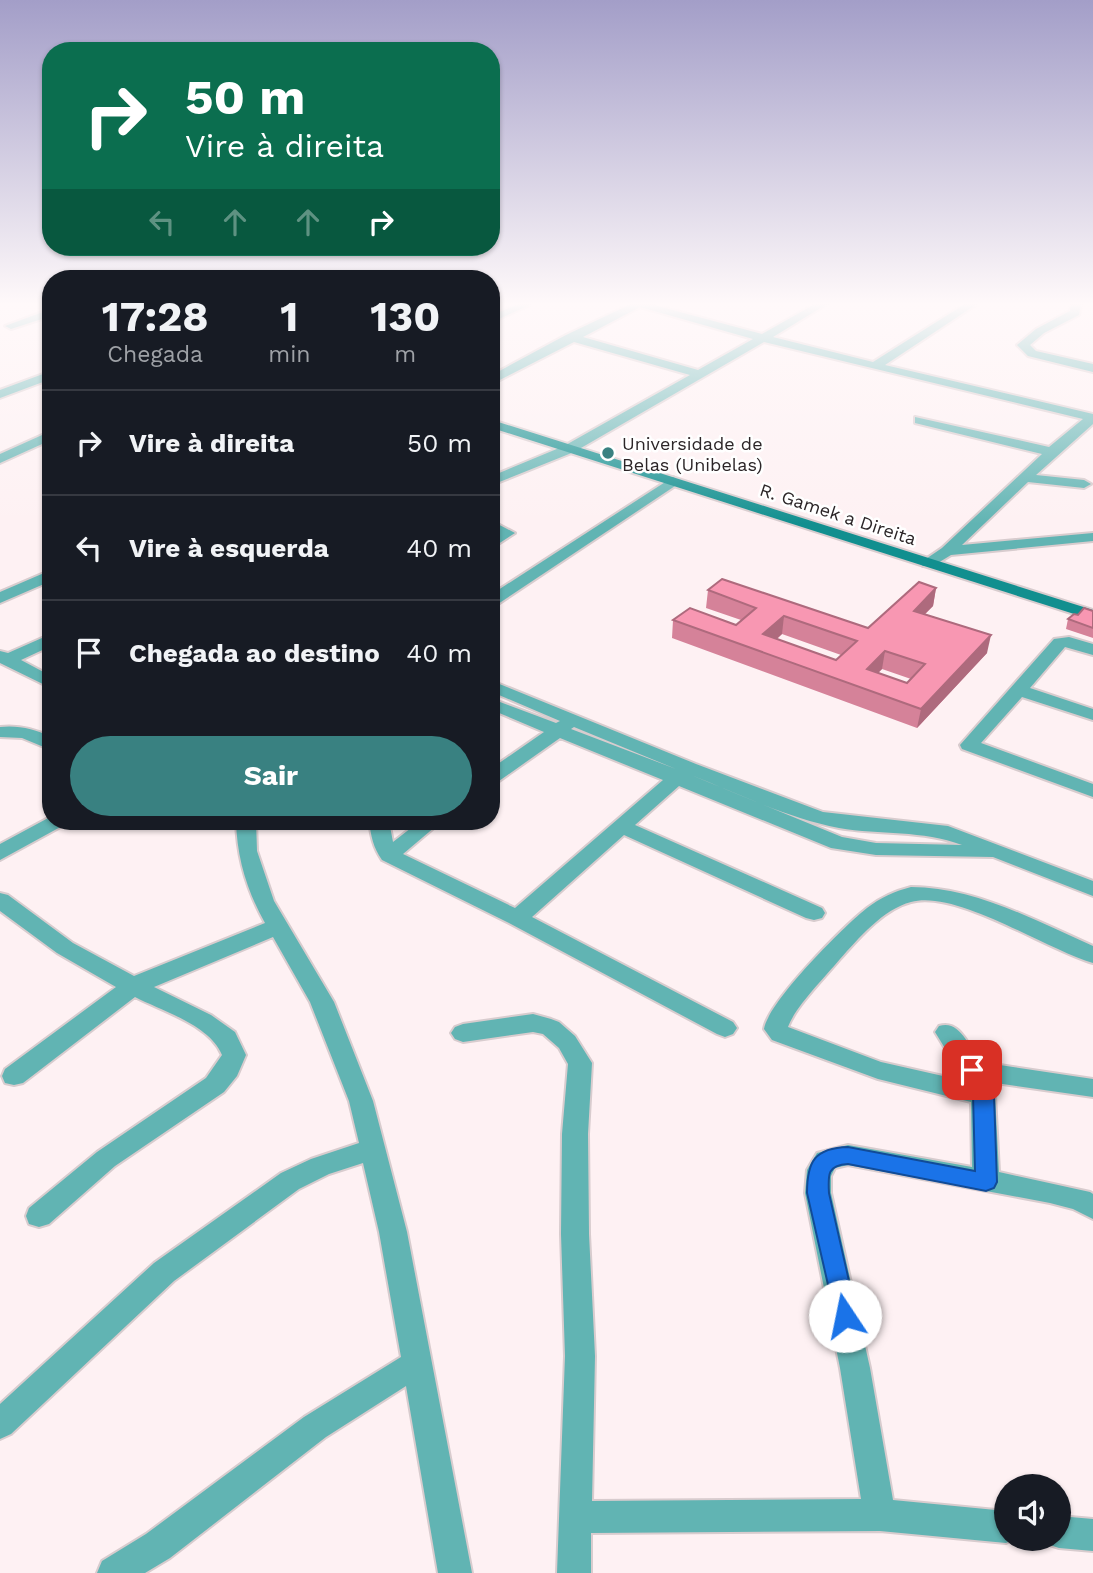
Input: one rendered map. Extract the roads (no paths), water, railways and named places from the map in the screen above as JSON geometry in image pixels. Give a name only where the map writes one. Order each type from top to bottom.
[{"type":"main road","name":"R. Gamek a Direita","points":[[500,427],[1093,615]]},
{"type":"street","points":[[0,385],[23,377]]},
{"type":"street","points":[[500,478],[569,449],[694,377]]},
{"type":"street","points":[[927,377],[1093,418]]},
{"type":"street","points":[[0,394],[42,378]]},
{"type":"street","points":[[928,563],[947,551],[1052,452],[1093,418]]},
{"type":"street","points":[[919,420],[1052,452]]},
{"type":"street","points":[[0,458],[42,439]]},
{"type":"street","points":[[1025,478],[1084,484]]},
{"type":"street","points":[[500,596],[673,481]]},
{"type":"street","points":[[500,529],[509,533],[500,539]]},
{"type":"street","points":[[947,551],[1093,537]]},
{"type":"street","points":[[0,598],[42,579]]},
{"type":"street","points":[[1093,650],[1069,642],[1060,643],[969,743],[970,747],[1093,791]]},
{"type":"street","points":[[4,658],[42,643]]},
{"type":"street","points":[[4,658],[42,678]]},
{"type":"street","points":[[500,690],[567,725],[683,773],[838,843],[857,847],[1002,852],[1093,889]]},
{"type":"street","points":[[1019,690],[1093,715]]},
{"type":"street","points":[[500,706],[567,725]]},
{"type":"street","points":[[500,771],[567,725]]},
{"type":"street","points":[[0,732],[20,732],[42,740]]},
{"type":"street","points":[[517,918],[683,773]]},
{"type":"street","points":[[622,827],[814,913]]},
{"type":"street","points":[[0,853],[42,829]]},
{"type":"street","points":[[246,830],[247,851],[263,901],[322,1002],[361,1101],[393,1232],[455,1573]]},
{"type":"street","points":[[380,830],[383,845],[389,855],[517,918],[725,1028]]},
{"type":"street","points":[[389,855],[421,830]]},
{"type":"street","points":[[984,1095],[877,1070],[780,1034],[776,1029],[778,1022],[806,984],[870,917],[894,899],[912,894],[927,894],[975,907],[1093,955]]},
{"type":"street","points":[[0,900],[65,948],[203,1021],[227,1038],[234,1055],[228,1069],[215,1085],[106,1159],[39,1216]]},
{"type":"street","points":[[14,1076],[133,986],[277,927]]},
{"type":"street","points":[[463,1033],[533,1023],[551,1028],[567,1042],[580,1063],[575,1135],[575,1234],[580,1356],[574,1573]]},
{"type":"street","points":[[947,1032],[972,1070],[984,1095],[986,1182]]},
{"type":"street","points":[[972,1070],[1093,1088]]},
{"type":"street","points":[[0,1424],[164,1272],[290,1181],[320,1166],[373,1149]]},
{"type":"street","points":[[880,1515],[855,1368],[818,1193],[818,1174],[823,1162],[834,1156],[848,1156],[1081,1200],[1093,1208]]},
{"type":"street","points":[[114,1573],[158,1546],[315,1427],[417,1363]]},
{"type":"street","points":[[577,1517],[880,1515],[994,1526]]},
{"type":"street","points":[[1071,1533],[1093,1535]]},
{"type":"place","name":"Universidade de Belas (Unibelas)","points":[[608,453]]}]
